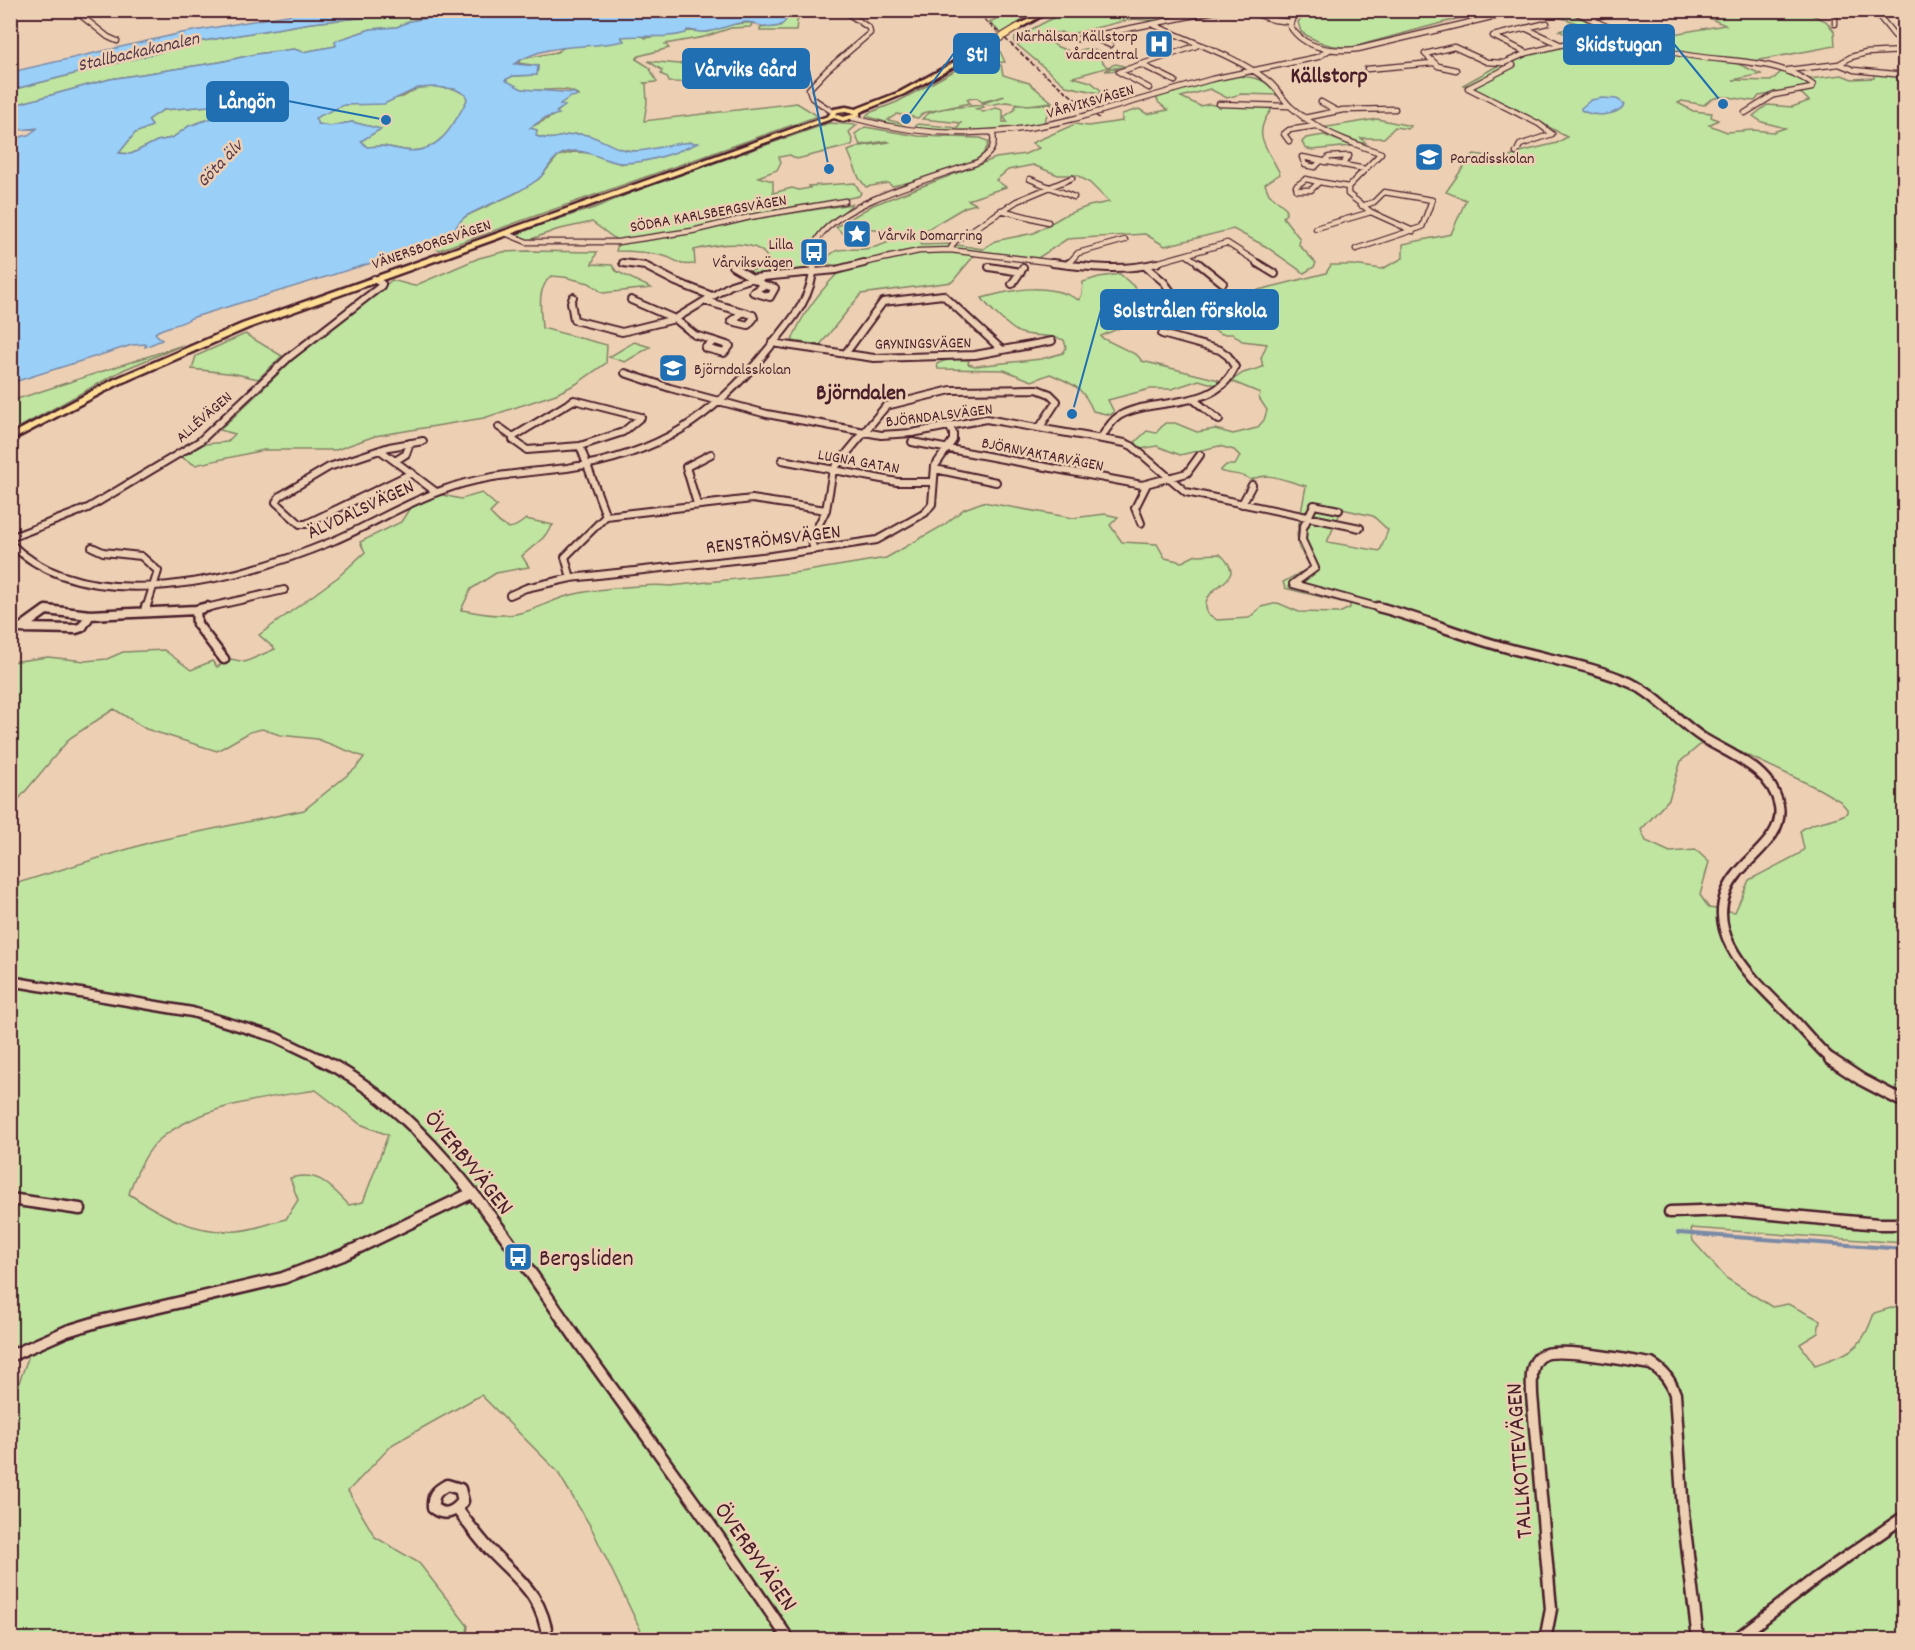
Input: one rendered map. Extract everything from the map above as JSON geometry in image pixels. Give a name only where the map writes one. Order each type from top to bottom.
[{"type":"main road","name":"VÄNERSBORGSVÄGEN","points":[[833,114],[841,119],[855,115],[902,93],[1050,10]]},
{"type":"main road","name":"VÄNERSBORGSVÄGEN","points":[[10,439],[118,381],[193,347],[374,279],[846,109],[855,115]]},
{"type":"main road","name":"VÄNERSBORGSVÄGEN","points":[[10,444],[47,420]]},
{"type":"street","points":[[74,10],[108,37],[117,41]]},
{"type":"street","points":[[833,114],[809,95],[809,89],[832,65],[870,33],[869,27],[843,10]]},
{"type":"street","points":[[1078,39],[1094,38],[1220,10]]},
{"type":"street","points":[[1244,10],[1274,20],[1291,22]]},
{"type":"street","points":[[1295,10],[1291,22],[1291,29],[1295,34],[1318,47],[1329,50],[1358,49],[1521,10]]},
{"type":"street","points":[[1570,10],[1685,55],[1785,70],[1804,78],[1813,85],[1812,88],[1774,95],[1745,113]]},
{"type":"street","points":[[1590,10],[1602,15]]},
{"type":"street","points":[[1697,13],[1710,10]]},
{"type":"street","points":[[1835,24],[1835,12],[1838,10]]},
{"type":"street","points":[[1874,10],[1894,36],[1905,38]]},
{"type":"street","points":[[1883,10],[1905,11]]},
{"type":"street","points":[[1588,18],[1608,14]]},
{"type":"street","points":[[1527,53],[1493,36],[1547,23]]},
{"type":"street","points":[[1154,25],[1252,71],[1273,84],[1288,106],[1334,137],[1381,153],[1348,187],[1348,194],[1371,212],[1413,231]]},
{"type":"street","points":[[1525,28],[1559,44]]},
{"type":"street","points":[[1456,70],[1447,70],[1433,63],[1425,54],[1454,47],[1487,62],[1497,64],[1559,44],[1619,31]]},
{"type":"street","points":[[1094,38],[1110,45]]},
{"type":"street","points":[[1149,88],[1119,72],[1196,46]]},
{"type":"street","name":"VÅRVIKSVÄGEN","points":[[855,115],[917,132],[993,135],[1032,130],[1182,87],[1313,58],[1329,50]]},
{"type":"street","points":[[1785,70],[1839,64],[1859,54],[1905,51]]},
{"type":"street","points":[[1508,62],[1515,64],[1468,88],[1539,124],[1552,134],[1520,145],[1516,153]]},
{"type":"street","points":[[1367,69],[1433,63]]},
{"type":"street","points":[[1140,64],[1175,81]]},
{"type":"street","points":[[1839,64],[1854,70],[1904,75]]},
{"type":"street","points":[[1321,102],[1337,111]]},
{"type":"street","points":[[822,104],[846,109]]},
{"type":"street","points":[[1219,104],[1288,106]]},
{"type":"street","points":[[1304,118],[1337,111],[1395,109]]},
{"type":"street","points":[[1289,141],[1284,134],[1289,130],[1315,126]]},
{"type":"street","points":[[625,374],[718,402],[744,379],[809,293],[814,282],[814,250],[824,231],[840,218],[863,206],[978,162],[992,151],[995,140],[993,135]]},
{"type":"street","points":[[1342,165],[1349,156],[1329,157],[1323,161],[1342,165],[1365,169]]},
{"type":"street","points":[[950,250],[955,241],[1001,210],[1031,194],[1072,178]]},
{"type":"street","points":[[1030,179],[1052,186],[1074,197]]},
{"type":"street","points":[[1320,181],[1348,187]]},
{"type":"street","points":[[1356,249],[1422,227],[1431,200],[1384,192],[1374,202],[1362,206]]},
{"type":"street","name":"SÖDRA KARLSBERGSVÄGEN","points":[[505,233],[527,242],[618,242],[692,231],[750,217],[845,201]]},
{"type":"street","points":[[1001,210],[1048,222]]},
{"type":"street","points":[[1316,228],[1371,212]]},
{"type":"street","points":[[1067,265],[1073,257],[1085,250],[1125,240]]},
{"type":"street","points":[[573,297],[570,302],[574,320],[616,332],[675,319],[731,285],[753,278],[779,273],[836,270],[886,257],[950,250],[1103,269],[1145,266],[1227,243],[1275,274]]},
{"type":"street","points":[[1187,255],[1223,283]]},
{"type":"street","points":[[732,260],[732,266],[764,285]]},
{"type":"street","points":[[1012,284],[1028,260]]},
{"type":"street","points":[[623,263],[637,263],[652,267],[675,281],[712,296]]},
{"type":"street","points":[[1145,266],[1164,282],[1175,297]]},
{"type":"street","points":[[989,267],[1021,272]]},
{"type":"street","name":"ALLÉVÄGEN","points":[[10,538],[88,508],[200,441],[288,358],[381,286],[382,284],[374,279]]},
{"type":"street","name":"GRYNINGSVÄGEN","points":[[845,354],[883,302],[944,294],[1002,350]]},
{"type":"street","points":[[631,300],[675,319],[695,335],[716,341]]},
{"type":"street","points":[[705,301],[742,313]]},
{"type":"street","points":[[1101,438],[1114,419],[1126,413],[1193,399],[1226,384],[1234,373],[1233,362],[1214,347],[1162,334]]},
{"type":"street","name":"GRYNINGSVÄGEN","points":[[772,343],[874,358],[975,355],[1052,341]]},
{"type":"street","points":[[814,550],[811,540],[826,510],[833,470],[886,406],[951,390],[1041,390],[1057,401],[1040,427]]},
{"type":"street","points":[[1193,399],[1219,420]]},
{"type":"street","points":[[499,427],[527,450],[580,446],[623,432],[641,417],[574,400],[513,437]]},
{"type":"street","name":"BJÖRNDALSVÄGEN","points":[[718,402],[888,436],[986,419],[1101,438],[1132,446],[1190,494],[1360,528]]},
{"type":"street","name":"ÄLVDALSVÄGEN","points":[[10,543],[36,566],[60,575],[105,584],[155,585],[206,579],[280,560],[335,540],[436,492],[479,479],[587,466],[624,457],[650,447],[678,431],[718,402]]},
{"type":"street","name":"RENSTRÖMSVÄGEN","points":[[510,595],[526,588],[571,578],[869,542],[925,513],[932,504],[935,470],[953,440],[953,433],[949,426]]},
{"type":"street","points":[[412,473],[306,524],[300,524],[276,502],[280,496],[321,471],[380,450],[423,441]]},
{"type":"street","name":"BJÖRNVAKTARVÄGEN","points":[[912,442],[1147,484],[1169,478]]},
{"type":"street","points":[[395,461],[406,454],[410,443]]},
{"type":"street","points":[[580,446],[606,516]]},
{"type":"street","points":[[380,450],[436,492]]},
{"type":"street","points":[[697,504],[695,488],[686,467],[711,454]]},
{"type":"street","points":[[1169,478],[1191,471],[1200,455]]},
{"type":"street","name":"LUGNA GATAN","points":[[782,460],[897,482],[933,482]]},
{"type":"street","points":[[935,470],[996,482]]},
{"type":"street","points":[[1141,523],[1135,516],[1134,506],[1147,484]]},
{"type":"street","points":[[1242,504],[1252,485]]},
{"type":"street","points":[[571,578],[565,557],[606,516],[752,499],[826,510]]},
{"type":"street","points":[[1339,510],[1314,504],[1308,517],[1302,544],[1315,564],[1315,568],[1293,584],[1321,594],[1419,619],[1474,639],[1556,660],[1630,683],[1647,692],[1689,728],[1755,770],[1771,788],[1777,801],[1779,821],[1770,839],[1741,870],[1725,894],[1722,917],[1728,944],[1738,962],[1753,979],[1828,1057],[1851,1073],[1905,1102]]},
{"type":"street","points":[[92,548],[103,552],[146,558],[158,572],[145,611]]},
{"type":"street","points":[[90,615],[82,627],[76,629],[21,628],[46,610],[90,615],[196,610],[284,590]]},
{"type":"street","points":[[196,610],[194,621],[219,648],[224,659]]},
{"type":"street","name":"ÖVERBYVÄGEN","points":[[10,981],[192,1012],[223,1020],[302,1048],[378,1094],[412,1123],[472,1193],[734,1557],[789,1640]]},
{"type":"street","points":[[10,1356],[68,1331],[100,1321],[283,1278],[343,1255],[472,1193]]},
{"type":"street","points":[[10,1199],[32,1204],[80,1209]]},
{"type":"street","points":[[1670,1212],[1729,1210],[1878,1224],[1905,1224]]},
{"type":"street","name":"TALLKOTTEVÄGEN","points":[[1545,1640],[1551,1609],[1532,1395],[1533,1365],[1541,1355],[1557,1351],[1651,1365],[1663,1371],[1670,1379],[1675,1394],[1683,1512],[1698,1640]]},
{"type":"street","points":[[457,1509],[490,1550],[536,1595],[544,1611],[548,1640]]},
{"type":"street","points":[[1735,1640],[1816,1578],[1905,1517]]},
{"type":"green space","points":[[1723,10],[1803,11],[1826,21],[1834,31],[1835,46],[1738,64],[1761,74],[1733,80],[1771,81],[1781,72],[1788,70],[1809,79],[1842,75],[1852,79],[1874,78],[1874,73],[1904,76],[1904,1243],[1691,1228],[1693,1241],[1726,1278],[1772,1307],[1788,1304],[1820,1320],[1818,1333],[1800,1344],[1815,1365],[1853,1349],[1864,1336],[1874,1313],[1904,1304],[1904,1639],[645,1639],[591,1527],[557,1471],[481,1395],[393,1444],[348,1491],[375,1537],[419,1563],[468,1626],[466,1639],[11,1639],[11,1397],[17,1388],[28,1358],[10,1342],[11,885],[151,842],[304,810],[356,768],[364,757],[317,739],[280,735],[262,729],[250,732],[217,751],[146,729],[114,709],[70,738],[13,806],[11,817],[11,662],[48,657],[85,661],[107,659],[123,652],[164,650],[191,670],[212,661],[217,667],[231,659],[245,662],[275,649],[259,635],[338,577],[365,552],[360,542],[401,522],[411,506],[438,494],[461,499],[482,493],[497,506],[490,513],[507,527],[511,528],[526,519],[553,525],[543,538],[522,556],[529,567],[496,573],[471,589],[461,610],[484,614],[514,614],[574,594],[601,590],[647,585],[670,586],[801,572],[886,558],[944,525],[964,509],[983,502],[1073,518],[1105,514],[1118,517],[1110,525],[1122,542],[1157,544],[1165,558],[1182,562],[1196,555],[1220,554],[1228,563],[1231,570],[1230,576],[1209,596],[1206,604],[1207,613],[1217,620],[1249,618],[1261,607],[1278,603],[1299,612],[1339,613],[1350,608],[1350,604],[1285,588],[1283,582],[1311,567],[1299,548],[1297,534],[1306,486],[1271,476],[1251,480],[1244,476],[1220,471],[1226,465],[1235,465],[1240,456],[1234,450],[1219,446],[1180,455],[1157,446],[1141,449],[1136,445],[1136,441],[1147,431],[1156,433],[1165,423],[1175,423],[1197,432],[1215,429],[1233,434],[1257,428],[1264,420],[1267,410],[1259,398],[1260,393],[1231,381],[1243,373],[1263,367],[1261,358],[1267,344],[1242,341],[1233,334],[1222,334],[1204,326],[1190,325],[1191,322],[1184,318],[1156,317],[1131,323],[1101,336],[1137,355],[1142,361],[1219,380],[1216,385],[1199,380],[1172,389],[1150,389],[1108,400],[1114,412],[1110,415],[1093,411],[1081,391],[1050,374],[1032,381],[1004,370],[938,369],[937,364],[960,359],[969,360],[968,364],[975,366],[1041,359],[1063,353],[1066,347],[1064,340],[1017,331],[1000,318],[982,298],[1007,292],[1043,289],[1067,294],[1079,300],[1083,282],[1120,274],[1140,292],[1149,307],[1160,314],[1197,311],[1231,297],[1326,273],[1331,265],[1382,269],[1403,258],[1403,244],[1451,234],[1466,200],[1446,192],[1474,154],[1490,156],[1485,160],[1485,164],[1494,165],[1520,152],[1557,143],[1567,137],[1522,112],[1463,85],[1499,65],[1532,53],[1617,33],[1654,47],[1659,45],[1644,39],[1725,25],[1702,15]],"holes":[[[1790,91],[1802,94],[1809,101],[1792,107],[1767,105],[1753,116],[1762,122],[1785,128],[1773,132],[1753,130],[1727,132],[1709,125],[1718,120],[1711,117],[1712,113],[1693,111],[1678,103],[1682,101],[1704,105],[1709,100],[1721,97],[1755,101],[1759,96]],[[1342,509],[1373,516],[1388,530],[1380,551],[1327,542]],[[1715,740],[1819,789],[1840,801],[1847,809],[1847,813],[1841,816],[1805,827],[1800,831],[1804,849],[1799,854],[1749,880],[1735,912],[1709,908],[1700,895],[1709,862],[1696,850],[1670,852],[1646,841],[1641,830],[1669,799],[1681,761],[1700,745]],[[316,1090],[360,1124],[388,1135],[363,1202],[349,1205],[323,1181],[316,1178],[309,1176],[290,1178],[298,1200],[286,1219],[249,1229],[222,1231],[207,1230],[180,1222],[129,1194],[137,1173],[150,1150],[176,1127],[214,1111],[255,1100]]]},
{"type":"green space","points":[[424,11],[465,11],[410,21],[397,27],[371,29],[335,41],[336,46],[303,52],[294,49],[256,54],[220,62],[110,79],[11,106],[11,90],[203,41],[311,23]]},
{"type":"green space","points":[[772,11],[833,11],[801,17],[797,21],[796,31],[760,31],[760,28],[780,26],[788,16]]},
{"type":"green space","points":[[1017,11],[1042,11],[1002,34],[989,22]]},
{"type":"green space","points":[[1066,11],[1186,11],[1187,15],[1160,21],[1132,19],[1067,35],[1061,32],[1045,35],[1046,39],[1058,47],[1072,52],[1089,48],[1113,56],[1101,60],[1107,67],[1116,64],[1127,67],[1105,71],[1111,68],[1109,67],[1073,77],[1091,82],[1104,93],[1099,93],[1066,86],[1014,42],[1015,38]]},
{"type":"green space","points":[[1301,11],[1504,11],[1460,18],[1353,47],[1338,47],[1313,39],[1301,32],[1298,22],[1305,15]]},
{"type":"green space","points":[[1543,11],[1564,11],[1612,30],[1578,39],[1559,31],[1582,25]]},
{"type":"green space","points":[[753,23],[750,27],[731,28],[704,37],[665,44],[669,48],[639,56],[636,59],[649,67],[657,82],[644,83],[646,84],[647,103],[644,121],[797,103],[818,116],[439,250],[429,245],[439,242],[453,231],[458,221],[468,215],[516,193],[539,179],[558,156],[574,152],[592,153],[621,164],[690,142],[656,150],[630,151],[581,134],[554,138],[536,136],[537,130],[529,128],[551,117],[564,106],[560,104],[570,96],[579,96],[574,92],[560,89],[522,89],[504,80],[513,76],[537,75],[538,66],[518,63],[522,59],[557,52],[566,46],[623,40],[620,37],[638,34],[646,38],[686,31],[708,32],[722,26]]},
{"type":"green space","points":[[998,47],[1005,62],[967,64],[991,48]]},
{"type":"green space","points":[[723,53],[733,56],[780,58],[809,71],[799,83],[669,82],[667,77],[661,74],[662,70],[648,61],[679,64]]},
{"type":"green space","points":[[1001,65],[1003,75],[1029,83],[1052,102],[1028,105],[1006,102],[989,105],[983,103],[1005,96],[982,102],[977,98],[967,99],[970,103],[923,113],[918,118],[897,114],[888,120],[905,124],[904,128],[866,116],[963,66]]},
{"type":"green space","points":[[1236,76],[1254,78],[1269,85],[1277,95],[1241,94],[1227,98],[1210,89],[1181,97],[1200,106],[1209,104],[1252,105],[1272,109],[1262,127],[1262,134],[1266,149],[1280,174],[1265,184],[1269,194],[1286,208],[1286,214],[1283,217],[1300,239],[1299,245],[1316,263],[1314,267],[1304,273],[1265,246],[1233,229],[1165,246],[1145,234],[1067,239],[1038,258],[978,251],[952,282],[861,294],[820,345],[792,341],[814,301],[845,266],[823,264],[828,257],[838,250],[863,249],[889,242],[883,230],[865,228],[842,233],[836,227],[873,205],[996,158],[1025,154],[1039,148],[1032,143],[1075,124],[1088,126],[1122,121],[1122,114],[1139,109],[1147,114],[1168,110],[1159,103],[1156,97],[1206,82]],"holes":[[[1033,165],[1058,175],[1077,175],[1090,183],[1109,202],[1089,206],[1065,215],[1034,233],[995,241],[983,249],[951,244],[921,245],[921,233],[965,207],[976,204],[968,200],[1006,187],[996,180],[1008,170]]]},
{"type":"green space","points":[[418,88],[455,89],[466,95],[467,100],[443,137],[426,148],[416,151],[382,146],[367,147],[360,141],[380,129],[352,122],[330,126],[317,124],[315,117],[344,105],[403,97]]},
{"type":"green space","points":[[232,104],[237,106],[221,115],[189,126],[172,138],[157,141],[131,154],[119,153],[135,133],[152,126],[148,120],[163,110]]},
{"type":"green space","points":[[1052,104],[1043,124],[979,130],[914,128],[918,124],[958,128],[961,123],[922,119],[934,111],[950,107],[982,105],[984,107],[976,109],[983,112],[996,108],[1003,110],[1003,122],[1007,122],[1004,117],[1014,110],[1016,105]]},
{"type":"green space","points":[[1377,119],[1411,126],[1408,129],[1395,127],[1384,138],[1361,138],[1366,143],[1321,128]]},
{"type":"green space","points":[[829,123],[857,125],[849,132],[852,145],[797,159],[790,155],[779,157],[781,162],[777,170],[758,177],[773,181],[773,193],[792,188],[799,190],[810,188],[809,186],[855,183],[861,193],[859,196],[693,229],[618,241],[592,222],[556,230],[529,240],[516,235],[539,225],[594,208],[643,188]]},
{"type":"green space","points":[[865,127],[918,136],[981,138],[989,142],[982,155],[965,165],[892,186],[888,183],[866,187],[859,178],[848,151],[861,146],[889,142],[860,145],[855,134]]},
{"type":"green space","points":[[1324,135],[1352,146],[1312,150],[1305,148],[1302,142],[1306,138]]},
{"type":"green space","points":[[852,204],[817,235],[810,247],[805,269],[754,276],[748,272],[770,264],[766,255],[758,249],[737,244],[694,250],[695,264],[680,263],[669,258],[640,252],[616,251],[618,244],[683,235],[760,218]]},
{"type":"green space","points":[[503,252],[597,252],[592,264],[612,265],[616,271],[651,288],[603,293],[589,283],[564,277],[551,276],[546,281],[540,300],[542,328],[607,345],[606,363],[576,384],[556,394],[484,418],[375,436],[336,450],[264,450],[195,465],[181,457],[204,444],[227,442],[235,434],[220,430],[308,345],[392,280],[414,286],[479,258]]},
{"type":"green space","points":[[245,334],[282,356],[258,379],[192,369],[196,356]]},
{"type":"green space","points":[[634,342],[650,347],[625,362],[609,357]]},
{"type":"green space","points":[[183,345],[125,369],[11,432],[11,401]]},
{"type":"water","name":"Göta älv","points":[[772,10],[775,14],[788,16],[782,24],[773,27],[746,22],[710,31],[687,30],[686,33],[669,36],[621,37],[624,41],[554,49],[527,57],[514,64],[538,66],[537,75],[513,76],[505,80],[522,89],[575,93],[577,96],[570,97],[560,104],[565,106],[556,112],[559,114],[545,118],[530,128],[537,130],[536,136],[542,138],[581,134],[634,151],[690,142],[698,143],[662,157],[632,163],[616,162],[583,152],[566,152],[558,156],[529,186],[465,217],[447,236],[424,249],[191,318],[155,333],[162,340],[145,347],[146,344],[132,345],[11,383],[11,139],[28,135],[38,128],[11,131],[11,106],[110,79],[220,62],[256,54],[294,49],[303,52],[336,46],[335,41],[371,29],[397,27],[410,21],[465,11]],"holes":[[[418,88],[455,89],[466,95],[467,100],[443,137],[426,148],[416,151],[382,146],[367,147],[361,141],[381,129],[352,122],[330,126],[318,124],[315,118],[344,105],[384,104]],[[232,104],[236,106],[221,115],[189,126],[172,138],[157,141],[131,154],[119,153],[135,133],[152,126],[148,120],[163,110]]]},
{"type":"water","name":"Stallbackakanalen","points":[[298,11],[424,11],[311,23],[203,41],[11,90],[11,72],[182,33],[299,13]]},
{"type":"water","points":[[1617,99],[1625,104],[1616,111],[1604,114],[1592,114],[1581,110],[1591,100]]},
{"type":"waterway","points":[[1678,1233],[1904,1249]]},
{"type":"railway","points":[[974,10],[1039,70],[1099,118]]},
{"type":"place","name":"Närhälsan Källstorp vårdcentral","points":[[1159,44]]},
{"type":"place","name":"Skidstugan","points":[[1723,104]]},
{"type":"place","name":"St1","points":[[906,119]]},
{"type":"place","name":"Långön","points":[[386,120]]},
{"type":"place","name":"Paradisskolan","points":[[1429,157]]},
{"type":"place","name":"Vårviks Gård","points":[[829,169]]},
{"type":"place","name":"Vårvik Domarring","points":[[857,234]]},
{"type":"place","name":"Lilla Vårviksvägen","points":[[814,252]]},
{"type":"place","name":"Björndalsskolan","points":[[673,368]]},
{"type":"place","name":"Solstrålen förskola","points":[[1072,414]]},
{"type":"place","name":"Bergsliden","points":[[518,1257]]},
{"type":"district","name":"Källstorp","points":[[1329,74]]},
{"type":"district","name":"Björndalen","points":[[861,391]]}]
